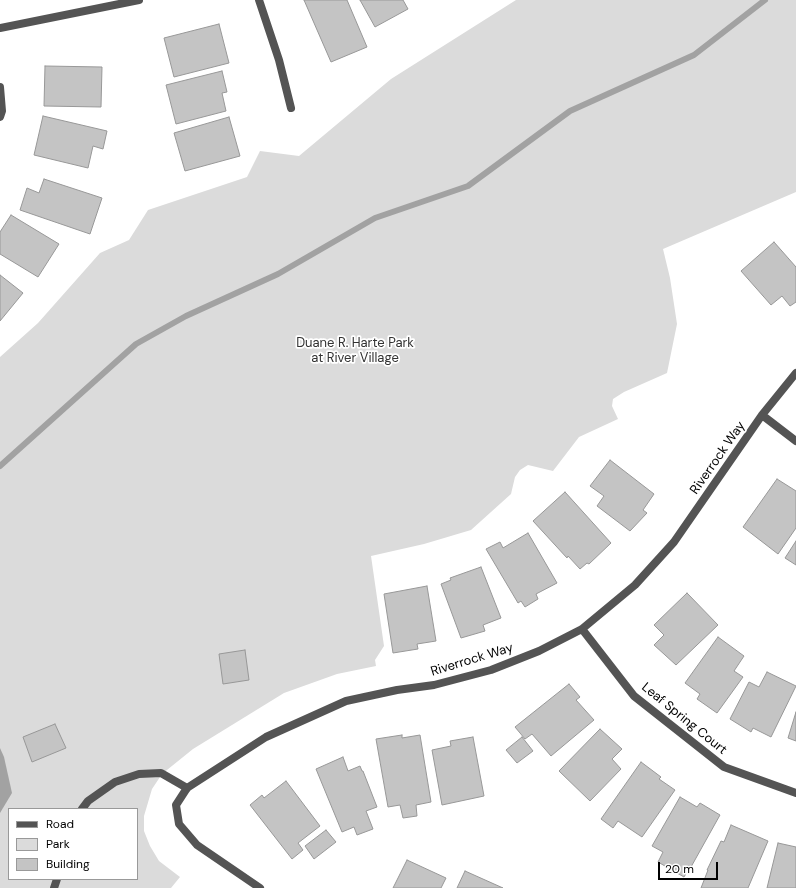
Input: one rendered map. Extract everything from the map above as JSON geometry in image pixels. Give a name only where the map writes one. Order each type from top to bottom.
[{"type":"street","points":[[0,28],[139,0]]},
{"type":"street","points":[[259,0],[279,60],[291,108]]},
{"type":"street","points":[[0,87],[2,111],[0,118]]},
{"type":"street","name":"Riverrock Way","points":[[260,888],[197,845],[179,824],[176,805],[187,788],[266,737],[346,701],[397,690],[434,685],[492,670],[539,652],[582,629],[635,585],[674,542],[762,415],[796,373]]},
{"type":"street","points":[[762,415],[796,441]]},
{"type":"street","name":"Leaf Spring Court","points":[[582,629],[634,696],[724,767],[796,793]]},
{"type":"street","points":[[83,808],[88,801],[115,782],[139,774],[161,773],[187,788]]},
{"type":"green space","name":"Duane R. Harte Park at River Village","points":[[516,0],[796,0],[796,192],[663,249],[670,278],[677,324],[667,373],[624,392],[613,399],[612,406],[618,419],[579,437],[553,471],[528,465],[520,470],[515,477],[511,494],[471,530],[424,544],[371,556],[384,646],[375,660],[376,666],[337,674],[284,693],[193,749],[162,774],[152,789],[144,816],[144,831],[150,846],[159,861],[180,877],[171,888],[0,888],[0,357],[38,323],[100,253],[129,240],[148,210],[247,177],[260,151],[299,156],[391,79]]},
{"type":"shaded area","points":[[0,748],[4,757],[12,793],[0,813]]},
{"type":"building","points":[[304,0],[347,0],[367,47],[331,62]]},
{"type":"building","points":[[360,0],[403,0],[408,9],[375,27]]},
{"type":"building","points":[[219,24],[229,63],[174,77],[164,38]]},
{"type":"building","points":[[45,66],[102,67],[101,107],[44,106]]},
{"type":"building","points":[[222,71],[227,92],[222,93],[226,111],[176,124],[166,85]]},
{"type":"building","points":[[43,116],[107,131],[103,149],[93,146],[88,168],[34,155]]},
{"type":"building","points":[[229,117],[240,156],[185,171],[174,133]]},
{"type":"building","points":[[44,179],[102,198],[90,234],[20,210],[27,188],[39,193]]},
{"type":"building","points":[[11,215],[59,244],[38,277],[0,254],[0,232]]},
{"type":"building","points":[[774,242],[796,267],[796,302],[790,306],[782,296],[771,305],[741,271]]},
{"type":"building","points":[[0,275],[23,293],[0,321]]},
{"type":"building","points":[[610,460],[654,494],[643,510],[647,513],[630,531],[597,506],[604,496],[590,486]]},
{"type":"building","points":[[777,479],[796,491],[796,528],[778,554],[743,527]]},
{"type":"building","points":[[565,492],[611,543],[589,564],[587,563],[580,569],[568,556],[567,558],[533,521]]},
{"type":"building","points":[[528,533],[557,583],[536,594],[538,599],[525,607],[521,601],[518,603],[486,549],[500,542],[503,548]]},
{"type":"building","points":[[796,541],[796,565],[785,558]]},
{"type":"building","points":[[481,567],[501,618],[483,625],[485,631],[461,638],[441,584],[451,580],[450,578]]},
{"type":"building","points":[[427,586],[436,641],[417,644],[418,649],[393,653],[384,594]]},
{"type":"building","points":[[687,593],[718,625],[676,665],[654,645],[664,635],[654,625]]},
{"type":"building","points":[[718,637],[744,656],[734,671],[743,677],[717,713],[697,699],[700,694],[685,683]]},
{"type":"building","points":[[245,650],[249,680],[223,684],[219,654]]},
{"type":"building","points":[[767,672],[796,686],[771,737],[753,728],[751,732],[730,719],[749,682],[759,687]]},
{"type":"building","points":[[569,684],[580,697],[576,700],[594,720],[551,756],[532,734],[525,739],[515,727]]},
{"type":"building","points":[[796,712],[796,741],[788,738]]},
{"type":"building","points":[[55,724],[66,748],[32,762],[23,737]]},
{"type":"building","points":[[600,729],[622,749],[612,759],[621,769],[590,801],[559,771]]},
{"type":"building","points":[[402,735],[402,738],[420,735],[431,802],[416,805],[417,816],[403,818],[400,805],[388,807],[376,739]]},
{"type":"building","points":[[473,737],[484,796],[442,805],[432,750],[451,746],[450,741]]},
{"type":"building","points":[[522,737],[533,751],[517,763],[506,750]]},
{"type":"building","points":[[343,757],[348,771],[360,766],[377,807],[366,811],[373,829],[357,835],[354,827],[342,832],[316,769]]},
{"type":"building","points":[[641,762],[661,777],[659,779],[675,790],[642,837],[618,821],[613,828],[601,819]]},
{"type":"building","points":[[286,781],[320,826],[298,843],[303,850],[292,859],[250,805],[262,795],[264,798]]},
{"type":"building","points":[[680,797],[697,807],[700,803],[720,815],[684,877],[658,862],[663,852],[652,846]]},
{"type":"building","points":[[731,825],[768,841],[748,888],[701,888],[707,870],[721,841],[724,842]]},
{"type":"building","points":[[326,830],[336,842],[314,859],[305,846]]},
{"type":"building","points":[[778,843],[796,847],[796,888],[767,888]]},
{"type":"building","points":[[407,860],[446,878],[441,888],[393,888]]},
{"type":"building","points":[[465,871],[503,888],[457,888]]},
{"type":"waterway","points":[[0,466],[136,344],[186,316],[278,274],[375,218],[468,186],[570,111],[694,55],[765,0]]}]
